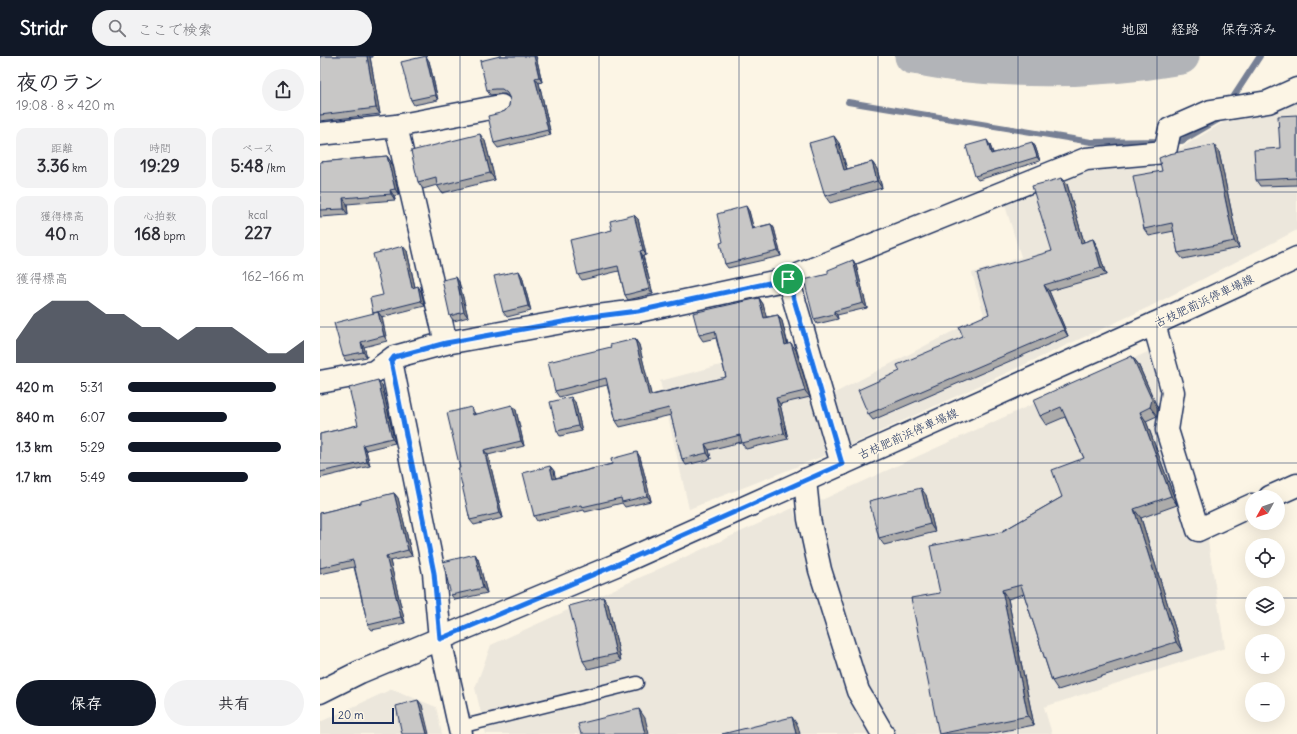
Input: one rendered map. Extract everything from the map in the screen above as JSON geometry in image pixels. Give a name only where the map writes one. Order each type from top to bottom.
[{"type":"street","points":[[320,382],[374,372],[391,361],[394,357],[446,343],[590,317],[638,311],[788,279],[1086,159],[1165,152],[1170,129],[1211,111],[1268,102],[1297,89]]},
{"type":"street","points":[[320,134],[396,126],[501,106]]},
{"type":"street","points":[[396,126],[446,343]]},
{"type":"street","name":"古枝肥前浜停車場線","points":[[320,692],[360,672],[616,565],[1154,324],[1297,258]]},
{"type":"street","points":[[788,279],[842,464]]},
{"type":"street","points":[[1154,324],[1173,392],[1167,430],[1198,530],[1245,508]]},
{"type":"street","points":[[391,361],[434,573],[440,639],[461,730]]},
{"type":"street","points":[[804,480],[809,519],[822,577],[858,691],[883,734]]},
{"type":"street","points":[[1285,490],[1297,485]]},
{"type":"lane","points":[[461,730],[638,684]]},
{"type":"shaded area","points":[[1297,94],[1297,230],[1149,307],[844,448],[689,509],[660,381],[815,340],[831,395],[984,315],[972,273],[1021,257],[1003,199],[1094,163],[1171,154],[1237,114]]},
{"type":"shaded area","points":[[1172,341],[1182,396],[1173,430],[1205,523],[1225,648],[1044,707],[1052,734],[889,734],[863,682],[815,503]]},
{"type":"shaded area","points":[[793,508],[850,693],[873,734],[486,734],[475,688],[491,645]]},
{"type":"shaded area","points":[[392,689],[436,707],[442,734],[320,734],[320,722]]},
{"type":"building","points":[[320,56],[367,56],[376,108],[320,115]]},
{"type":"building","points":[[426,56],[435,95],[411,100],[401,62]]},
{"type":"building","points":[[500,56],[534,56],[539,77],[535,78],[548,130],[494,143],[488,116],[505,111],[509,106],[510,99],[507,93],[502,89],[487,90],[480,61]]},
{"type":"building","points":[[1297,115],[1297,178],[1256,180],[1254,150],[1280,148],[1278,116]]},
{"type":"building","points":[[480,134],[490,173],[437,186],[436,177],[418,182],[411,151]]},
{"type":"building","points":[[834,136],[844,170],[872,162],[877,181],[825,196],[809,143]]},
{"type":"building","points":[[987,140],[991,154],[1032,142],[1037,157],[975,176],[966,146]]},
{"type":"building","points":[[1214,145],[1234,241],[1178,253],[1172,223],[1144,229],[1133,176],[1162,171],[1159,158],[1169,154]]},
{"type":"building","points":[[387,156],[395,189],[390,190],[391,194],[343,198],[344,209],[320,210],[320,162]]},
{"type":"building","points":[[1062,178],[1081,243],[1093,239],[1101,268],[1044,285],[1064,330],[868,414],[858,390],[900,371],[897,365],[963,337],[959,327],[989,314],[977,273],[1052,251],[1032,186]]},
{"type":"building","points":[[746,206],[752,229],[771,224],[778,251],[725,264],[720,243],[723,242],[717,214]]},
{"type":"building","points":[[634,215],[643,250],[640,251],[649,289],[625,295],[618,266],[578,275],[570,240],[612,230],[610,221]]},
{"type":"building","points":[[403,246],[412,288],[418,286],[421,301],[373,313],[370,298],[383,295],[373,254]]},
{"type":"building","points":[[853,260],[863,303],[834,311],[834,314],[814,319],[804,280],[828,274],[828,270]]},
{"type":"building","points":[[519,271],[528,306],[503,312],[494,276]]},
{"type":"building","points":[[456,277],[464,312],[450,316],[442,280]]},
{"type":"building","points":[[759,298],[764,318],[778,315],[785,345],[791,343],[805,391],[776,398],[784,433],[742,443],[740,435],[705,444],[707,453],[682,459],[669,408],[616,421],[606,378],[555,391],[548,362],[611,347],[610,345],[635,339],[649,396],[726,377],[715,331],[699,335],[693,313]]},
{"type":"building","points":[[378,312],[384,336],[361,342],[363,352],[343,356],[334,323]]},
{"type":"building","points":[[1132,356],[1152,400],[1150,407],[1140,412],[1171,496],[1134,509],[1176,642],[1052,681],[1021,585],[1002,590],[1028,716],[939,734],[911,598],[940,593],[930,546],[1001,532],[1062,497],[1052,470],[1084,458],[1061,407],[1040,416],[1033,400]]},
{"type":"building","points":[[378,380],[392,438],[363,445],[367,462],[320,472],[320,434],[358,425],[349,388]]},
{"type":"building","points":[[571,397],[578,426],[557,431],[550,402]]},
{"type":"building","points":[[512,405],[521,441],[484,450],[500,513],[470,520],[447,413],[471,407],[473,415]]},
{"type":"building","points":[[637,452],[647,496],[622,502],[621,498],[582,507],[581,505],[534,516],[523,473],[550,466],[553,479],[612,464],[611,459]]},
{"type":"building","points":[[921,488],[930,524],[879,538],[869,501]]},
{"type":"building","points":[[394,493],[408,550],[386,556],[401,617],[368,625],[353,560],[320,568],[320,513]]},
{"type":"building","points":[[475,554],[483,588],[451,595],[443,562]]},
{"type":"building","points":[[603,597],[616,654],[583,661],[569,606]]},
{"type":"building","points":[[418,700],[427,734],[402,734],[396,706]]},
{"type":"building","points":[[639,709],[645,734],[581,734],[578,724]]},
{"type":"building","points":[[792,717],[796,734],[722,734]]},
{"type":"waterway","points":[[913,56],[986,66],[1042,68],[1126,64],[1181,56]]},
{"type":"waterway","points":[[1232,99],[1260,56]]},
{"type":"waterway","points":[[848,102],[1091,142],[1163,141]]},
{"type":"waterway","points":[[1172,141],[1182,141],[1218,120]]},
{"type":"route","points":[[788,279],[842,464],[616,565],[440,639],[434,573],[391,361],[394,357],[446,343],[590,317],[638,311],[788,279]]}]
